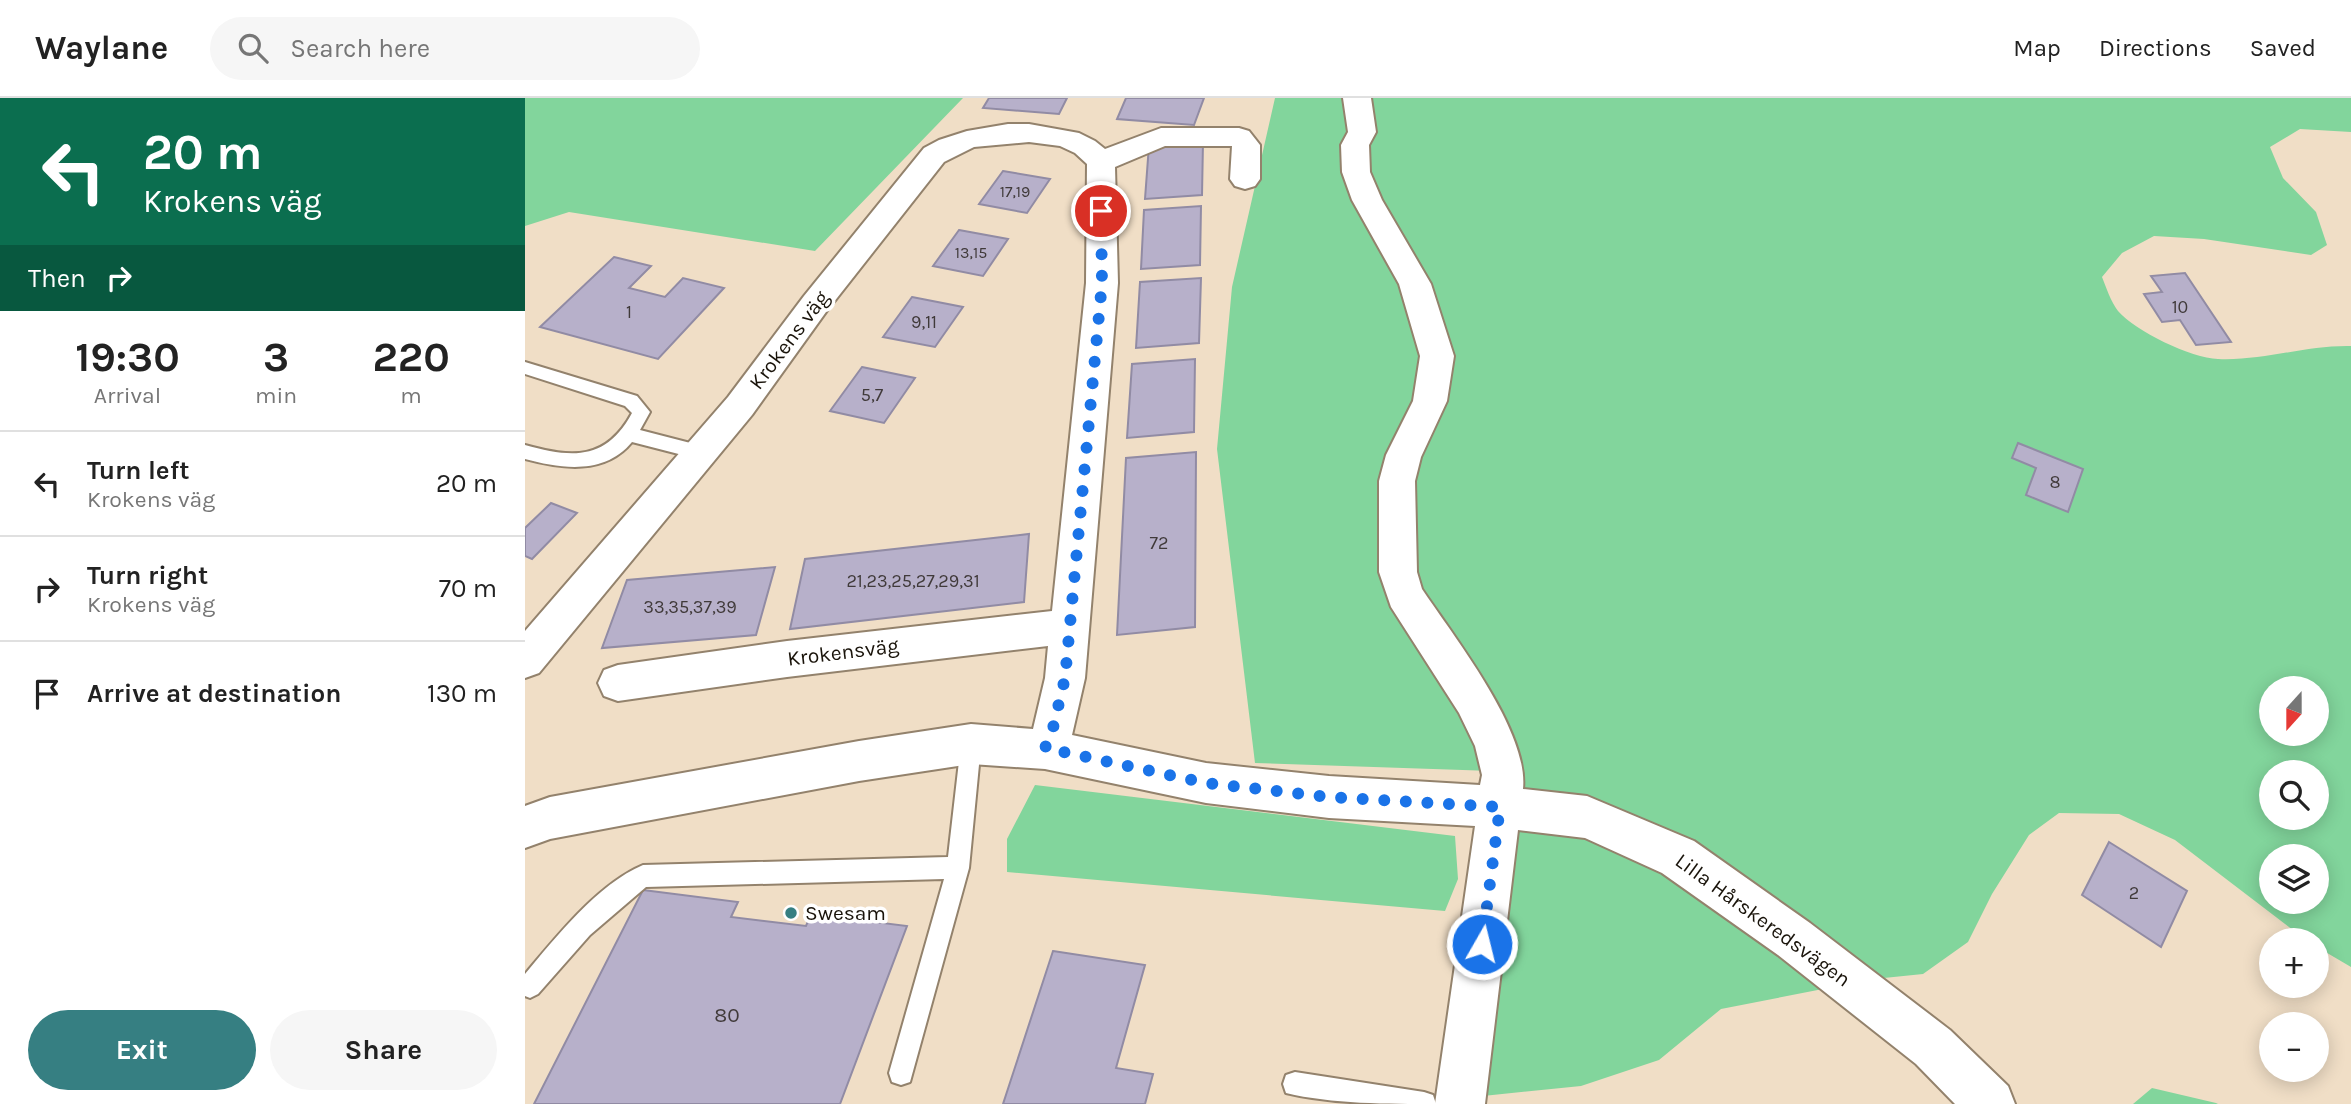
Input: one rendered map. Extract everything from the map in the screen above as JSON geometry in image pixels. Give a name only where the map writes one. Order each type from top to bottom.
[{"type":"street","points":[[1357,98],[1362,132],[1355,145],[1356,172],[1367,200],[1415,284],[1437,356],[1430,401],[1415,437],[1404,455],[1398,481],[1398,572],[1405,595],[1473,700],[1495,743],[1503,775],[1460,1104]]},
{"type":"street","name":"Krokens väg","points":[[525,660],[702,453],[934,155],[949,144],[966,138],[1002,134],[1037,135],[1062,138],[1086,148],[1101,162]]},
{"type":"street","points":[[1045,748],[1053,728],[1065,678],[1102,283],[1101,162],[1161,137],[1239,137],[1247,146],[1245,179]]},
{"type":"street","name":"Krokensväg","points":[[618,683],[787,659],[1068,626]]},
{"type":"street","points":[[525,827],[564,816],[859,761],[971,744],[1045,748],[1206,783],[1329,797],[1500,807]]},
{"type":"street","name":"Lilla Hårskeredsvägen","points":[[1500,807],[1587,817],[1678,857],[1794,939],[1933,1047],[1990,1104]]},
{"type":"lane","points":[[525,368],[631,401],[641,412],[631,435],[612,450],[586,461],[569,463],[525,452]]},
{"type":"lane","points":[[631,435],[702,453]]},
{"type":"lane","points":[[901,1073],[958,868],[971,744]]},
{"type":"lane","points":[[530,986],[571,936],[608,900],[643,876],[958,868]]},
{"type":"lane","points":[[1294,1084],[1424,1104]]},
{"type":"green space","points":[[525,98],[963,98],[815,251],[569,212],[525,226]]},
{"type":"green space","points":[[1275,98],[2351,98],[2351,132],[2300,129],[2270,147],[2283,178],[2316,212],[2327,245],[2311,255],[2204,239],[2154,236],[2122,253],[2102,277],[2113,303],[2126,319],[2150,335],[2193,354],[2235,359],[2351,346],[2351,967],[2329,954],[2329,928],[2290,928],[2272,914],[2329,914],[2329,844],[2259,844],[2259,904],[2175,840],[2119,814],[2059,813],[2029,835],[1992,894],[1968,942],[1923,974],[1874,979],[1721,1009],[1659,1060],[1581,1086],[1483,1096],[1522,772],[1255,763],[1217,449],[1232,287]]},
{"type":"green space","points":[[1035,785],[1455,836],[1458,879],[1445,911],[1007,872],[1007,839]]},
{"type":"green space","points":[[2152,1088],[2216,1103],[2218,1104],[2133,1104]]},
{"type":"building","points":[[989,98],[1067,98],[1059,114],[983,108]]},
{"type":"building","points":[[1126,98],[1204,98],[1194,125],[1117,119]]},
{"type":"building","points":[[1203,142],[1202,195],[1145,199],[1149,145]]},
{"type":"building","points":[[1003,171],[1050,179],[1027,213],[979,204]]},
{"type":"building","points":[[1201,206],[1200,265],[1141,269],[1144,210]]},
{"type":"building","points":[[959,230],[1008,239],[983,276],[933,266]]},
{"type":"building","points":[[614,257],[651,266],[629,288],[665,297],[683,278],[724,288],[658,359],[540,327]]},
{"type":"building","points":[[2185,273],[2231,342],[2196,345],[2180,320],[2162,322],[2144,294],[2162,292],[2151,276]]},
{"type":"building","points":[[1201,278],[1199,343],[1136,348],[1140,282]]},
{"type":"building","points":[[912,297],[963,307],[935,347],[883,337]]},
{"type":"building","points":[[1195,359],[1194,432],[1127,438],[1132,364]]},
{"type":"building","points":[[862,367],[915,378],[884,423],[830,411]]},
{"type":"building","points":[[2018,443],[2083,469],[2068,512],[2026,495],[2036,468],[2012,458]]},
{"type":"building","points":[[1196,452],[1195,627],[1117,635],[1126,458]]},
{"type":"building","points":[[551,503],[577,513],[532,559],[525,556],[525,528]]},
{"type":"building","points":[[1029,534],[1024,602],[790,629],[805,559]]},
{"type":"building","points":[[775,567],[756,635],[602,648],[627,580]]},
{"type":"building","points":[[2109,842],[2187,891],[2161,947],[2082,895]]},
{"type":"building","points":[[643,890],[738,902],[731,917],[806,926],[811,914],[907,926],[840,1104],[534,1104]]},
{"type":"building","points":[[1053,951],[1145,965],[1116,1068],[1153,1074],[1145,1104],[1003,1104]]},
{"type":"place","name":"Swesam","points":[[791,913]]},
{"type":"route","points":[[1101,211],[1102,283],[1065,678],[1053,728],[1045,748],[1206,783],[1329,797],[1500,807],[1482,944]]}]
